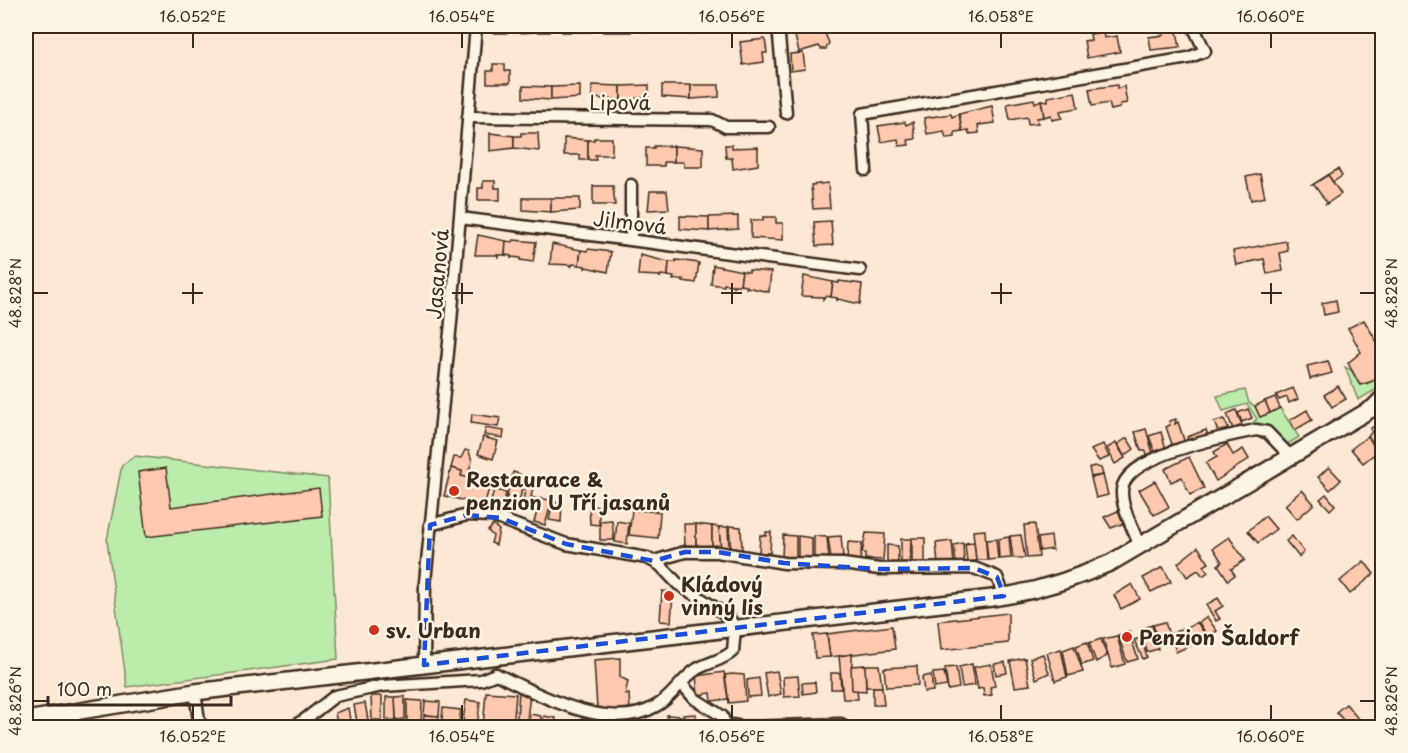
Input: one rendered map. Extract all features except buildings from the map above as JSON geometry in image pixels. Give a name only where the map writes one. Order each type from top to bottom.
[{"type":"main road","points":[[26,720],[195,692],[1004,596],[1053,586],[1085,574],[1140,547],[1292,458],[1373,408],[1383,399]]},
{"type":"street","name":"Jasanová","points":[[424,665],[424,594],[476,26]]},
{"type":"street","points":[[778,26],[786,113]]},
{"type":"street","points":[[866,170],[862,114],[1188,58],[1205,51],[1193,26]]},
{"type":"street","name":"Lipová","points":[[468,117],[712,120],[726,127],[769,127]]},
{"type":"street","points":[[631,185],[631,240]]},
{"type":"street","name":"Jilmová","points":[[460,218],[860,270]]},
{"type":"street","points":[[1140,547],[1122,489],[1125,480],[1137,468],[1179,450],[1256,430],[1267,432],[1292,458]]},
{"type":"street","points":[[297,725],[335,696],[381,686],[481,680],[496,674],[559,704],[599,713],[630,716],[646,712],[659,705],[696,669],[726,657],[733,651],[735,628],[723,611],[678,584],[654,561],[639,555],[566,544],[492,516],[467,515],[430,525]]},
{"type":"street","points":[[654,561],[685,552],[717,552],[784,563],[843,564],[879,569],[975,568],[997,577],[1004,596]]},
{"type":"street","points":[[496,674],[498,656]]},
{"type":"street","points":[[682,684],[695,699],[722,716],[723,726],[841,724]]},
{"type":"street","points":[[195,692],[200,728]]},
{"type":"street","points":[[297,725],[312,728]]},
{"type":"highlighted area","points":[[467,515],[501,518],[566,544],[654,561],[685,552],[717,552],[784,563],[879,569],[974,568],[997,577],[1004,596],[424,665],[430,525]]},
{"type":"green space","points":[[1345,367],[1351,370],[1359,384],[1367,384],[1381,375],[1382,369],[1382,386],[1358,400]]},
{"type":"green space","points":[[1245,390],[1249,403],[1255,406],[1260,417],[1280,408],[1299,437],[1283,447],[1265,428],[1214,436],[1250,425],[1257,419],[1247,404],[1223,411],[1217,396]]},
{"type":"green space","points":[[135,456],[328,478],[338,659],[127,687],[107,540],[122,465]]},
{"type":"place","name":"Restaurace & penzion U Tří jasanů","points":[[454,491]]},
{"type":"place","name":"Kládový vinný lis","points":[[669,596]]},
{"type":"place","name":"sv. Urban","points":[[374,630]]},
{"type":"place","name":"Penzion Šaldorf","points":[[1127,637]]}]
